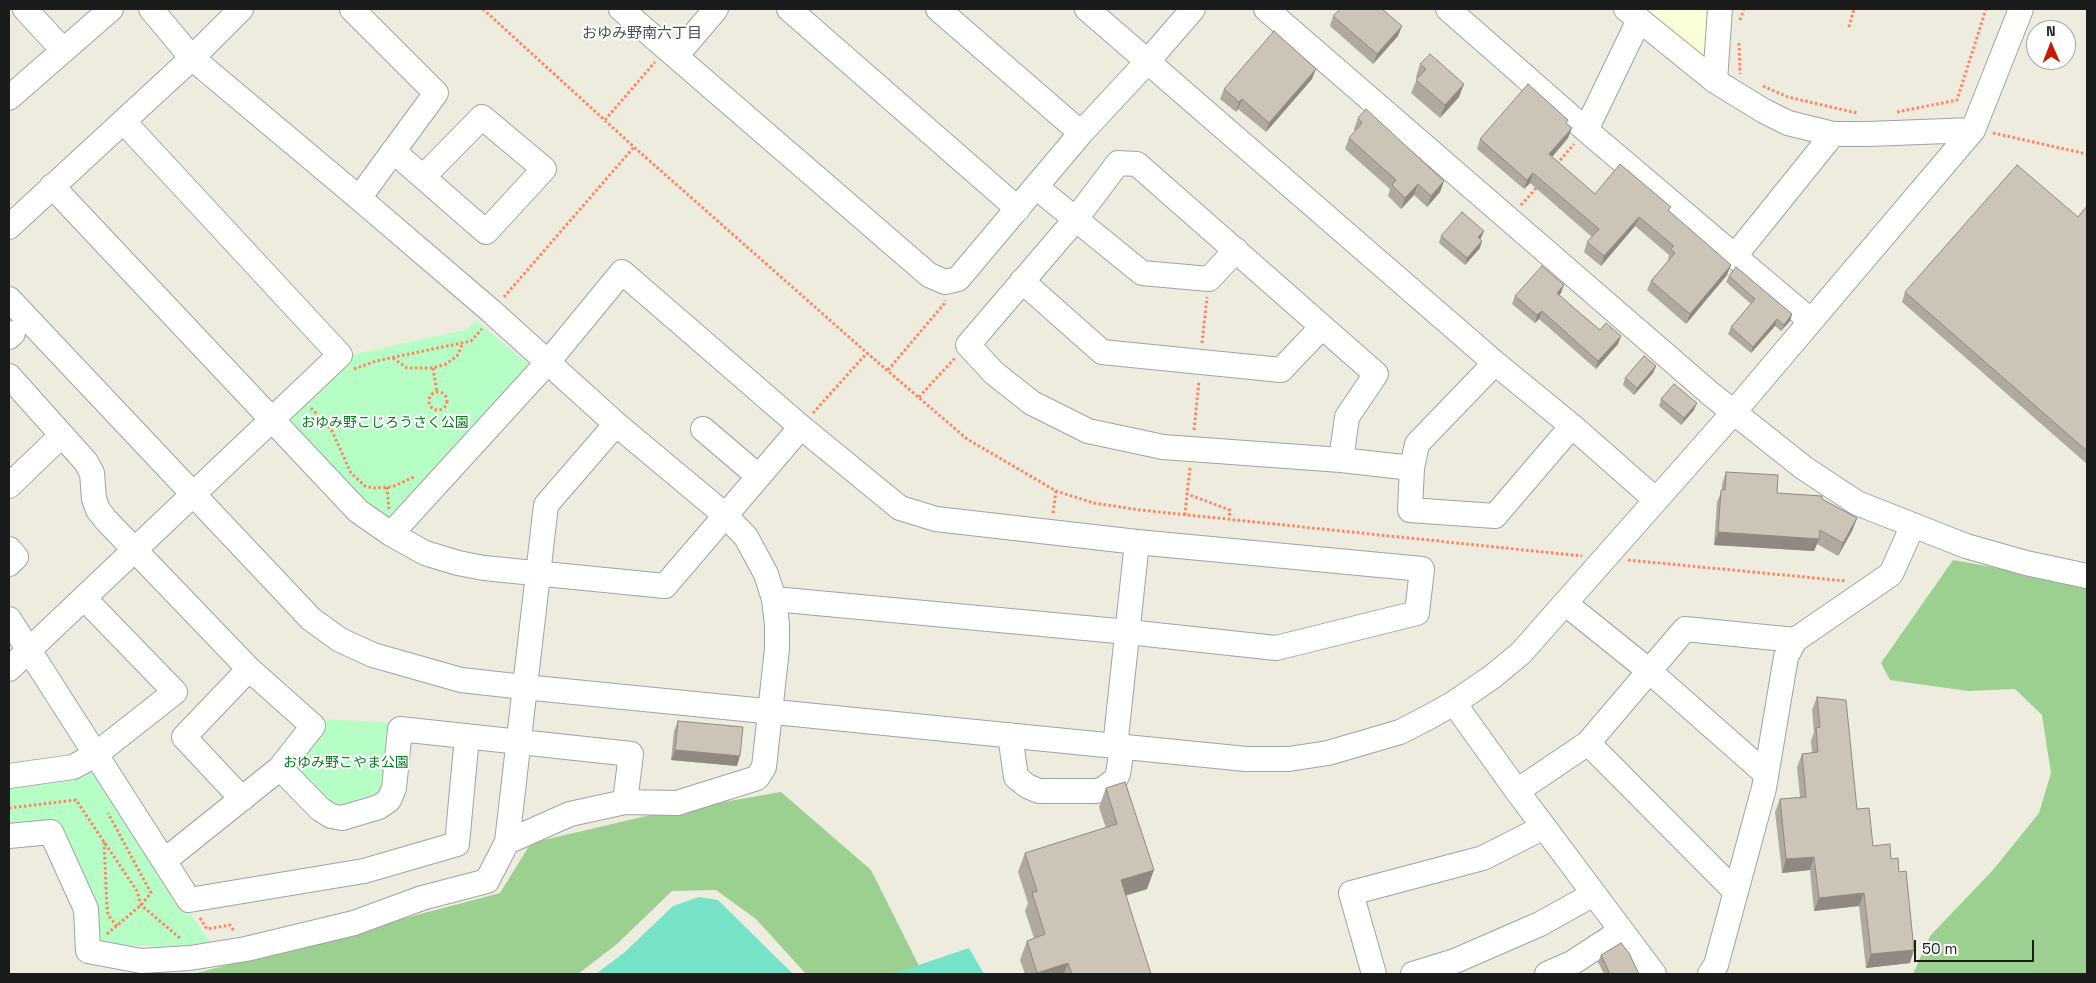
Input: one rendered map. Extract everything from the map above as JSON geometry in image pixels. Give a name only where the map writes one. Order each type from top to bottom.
[{"type":"street","points":[[26,9],[64,50]]},
{"type":"street","points":[[9,98],[111,9]]},
{"type":"street","points":[[151,9],[192,58],[491,311],[616,424],[724,515],[746,537],[766,574],[774,598],[777,625],[776,649],[764,767],[757,778],[677,803],[625,802],[570,814],[507,842]]},
{"type":"street","points":[[9,226],[124,122],[241,9]]},
{"type":"street","points":[[352,9],[436,93],[359,198]]},
{"type":"street","points":[[621,9],[929,275],[945,282],[958,279],[1081,133],[1193,9]]},
{"type":"street","points":[[676,56],[716,9]]},
{"type":"street","points":[[790,9],[1018,209]]},
{"type":"street","points":[[938,9],[1081,133]]},
{"type":"street","points":[[1087,9],[1656,500]]},
{"type":"street","points":[[1266,9],[1733,413],[1804,468],[1857,502],[1966,546],[2018,561],[2087,576]]},
{"type":"street","points":[[1448,9],[1586,130],[1811,321]]},
{"type":"street","points":[[1715,81],[1720,9]]},
{"type":"street","points":[[9,299],[311,619],[340,640],[373,655],[461,680],[524,687],[1010,735],[1119,748],[1246,759],[1289,759],[1328,754],[1392,734],[1454,703],[1492,677],[1521,653],[1733,413],[1973,130],[2021,9]]},
{"type":"street","points":[[1586,130],[1632,14],[1715,81],[1764,111],[1788,123],[1833,134],[1973,130]]},
{"type":"street","points":[[393,151],[486,232],[544,169],[482,117],[423,177]]},
{"type":"street","points":[[9,669],[194,493],[279,426],[340,355],[124,122]]},
{"type":"street","points":[[1734,257],[1833,134]]},
{"type":"street","points":[[1341,460],[1348,417],[1376,374],[1321,328],[1236,250],[1137,164],[1118,163],[1075,220],[968,345],[994,373],[1032,403],[1088,431],[1163,447],[1341,460],[1412,468]]},
{"type":"street","points":[[52,186],[358,511],[391,534],[425,553],[458,563],[665,586],[801,427]]},
{"type":"street","points":[[1036,187],[1142,273],[1209,279],[1236,250]]},
{"type":"street","points":[[391,534],[548,362],[622,272],[801,427],[900,508],[936,519],[1137,542],[1422,569],[1417,613],[1276,648],[774,598]]},
{"type":"street","points":[[1022,282],[1102,352],[1281,370],[1321,328]]},
{"type":"street","points":[[1495,363],[1417,444],[1412,468],[1410,510],[1495,516],[1572,426]]},
{"type":"street","points":[[9,376],[86,462],[92,473],[94,498],[98,510],[133,551],[249,670],[313,726],[280,768],[164,861]]},
{"type":"street","points":[[9,836],[51,832],[86,909],[88,951],[141,961],[190,958],[246,950],[354,923],[422,898],[487,881],[507,842],[546,505],[616,424]]},
{"type":"street","points":[[703,428],[758,476]]},
{"type":"street","points":[[9,486],[62,435]]},
{"type":"street","points":[[1710,974],[1716,965],[1764,788],[1786,657],[1795,640],[1891,574],[1913,525]]},
{"type":"street","points":[[1010,735],[1016,777],[1027,786],[1039,791],[1096,791],[1103,789],[1115,780],[1118,774],[1128,632],[1137,542]]},
{"type":"street","points":[[9,549],[16,557],[9,564]]},
{"type":"street","points":[[9,776],[72,767],[95,755],[175,692],[84,598]]},
{"type":"street","points":[[1566,604],[1648,670],[1765,773]]},
{"type":"street","points":[[9,620],[190,900],[364,871],[457,844],[467,736]]},
{"type":"street","points":[[1517,791],[1588,743],[1685,628],[1795,640]]},
{"type":"street","points":[[242,799],[184,737],[249,670]]},
{"type":"street","points":[[1454,703],[1517,791],[1654,974]]},
{"type":"street","points":[[280,768],[320,809],[331,816],[342,818],[379,807],[389,800],[394,788],[400,729],[631,754],[625,802]]},
{"type":"street","points":[[1588,743],[1736,892]]},
{"type":"street","points":[[1374,974],[1351,893],[1483,858],[1544,827]]},
{"type":"street","points":[[1413,974],[1455,962],[1540,924],[1594,894]]},
{"type":"street","points":[[1547,974],[1575,969],[1621,931]]},
{"type":"path","points":[[483,9],[634,147],[867,353],[967,438],[1056,491],[1094,503],[1185,515],[1847,581]]},
{"type":"path","points":[[1738,26],[1744,9]]},
{"type":"path","points":[[1849,27],[1854,9]]},
{"type":"path","points":[[1891,113],[1957,100],[1986,9]]},
{"type":"path","points":[[1738,36],[1740,76]]},
{"type":"path","points":[[1756,83],[1788,97],[1863,115]]},
{"type":"path","points":[[1554,167],[1586,130]]},
{"type":"path","points":[[1973,130],[2087,154]]},
{"type":"path","points":[[348,373],[357,367],[471,341],[483,328],[491,311],[634,147]]},
{"type":"path","points":[[1509,219],[1541,182]]},
{"type":"path","points":[[1185,515],[1209,279]]},
{"type":"path","points":[[888,370],[944,304],[945,282]]},
{"type":"path","points":[[392,358],[407,368],[433,368],[446,364],[458,356],[463,343]]},
{"type":"path","points":[[919,397],[968,345]]},
{"type":"path","points":[[801,427],[867,353]]},
{"type":"path","points":[[433,368],[437,392]]},
{"type":"path","points":[[437,392],[446,396],[447,400],[447,404],[440,410],[436,410],[430,403],[433,394],[437,392]]},
{"type":"path","points":[[279,426],[311,408],[317,402]]},
{"type":"path","points":[[311,408],[331,429],[351,473],[365,486],[373,488],[392,487],[422,473]]},
{"type":"path","points":[[1187,494],[1230,510],[1229,519]]},
{"type":"path","points":[[9,808],[76,800],[137,891],[141,905],[180,937],[190,958]]},
{"type":"path","points":[[88,951],[141,905],[150,893],[104,806]]},
{"type":"path","points":[[104,842],[108,915],[117,926]]},
{"type":"path","points":[[190,900],[207,929],[230,924],[246,950]]},
{"type":"shaded area","points":[[1638,9],[1713,9],[1711,64]]},
{"type":"green space","name":"おゆみ野こじろうさく公園","points":[[477,321],[532,367],[392,527],[279,420],[350,355],[465,330]]},
{"type":"green space","points":[[1953,560],[2087,584],[2087,974],[1913,974],[1930,936],[1993,870],[2039,813],[2051,773],[2042,715],[2015,689],[1968,691],[1890,680],[1881,663]]},
{"type":"green space","name":"おゆみ野こやま公園","points":[[324,719],[393,723],[385,796],[333,812],[291,762]]},
{"type":"green space","points":[[88,772],[95,773],[215,950],[94,943],[97,906],[57,820],[9,826],[9,786],[77,778]]},
{"type":"green space","points":[[781,792],[871,870],[923,974],[806,974],[756,919],[716,890],[672,891],[617,944],[578,974],[193,974],[500,893],[531,843],[655,814]]},
{"type":"green space","points":[[699,897],[718,900],[793,974],[596,974],[625,952],[673,906]]},
{"type":"green space","points":[[969,948],[984,974],[892,974]]},
{"type":"building","points":[[1340,9],[1382,9],[1402,26],[1377,54],[1333,16]]},
{"type":"building","points":[[1274,31],[1316,69],[1269,123],[1242,99],[1239,102],[1224,89]]},
{"type":"building","points":[[1430,54],[1464,84],[1445,105],[1416,80],[1426,69],[1420,64]]},
{"type":"building","points":[[1528,84],[1568,120],[1566,123],[1572,128],[1549,154],[1595,194],[1620,164],[1671,207],[1668,210],[1731,265],[1690,314],[1651,281],[1675,253],[1671,249],[1674,246],[1639,217],[1604,256],[1587,242],[1599,229],[1533,173],[1527,180],[1480,139]]},
{"type":"building","points":[[1366,109],[1444,181],[1431,196],[1418,184],[1405,198],[1392,185],[1396,180],[1349,138],[1362,123],[1358,118]]},
{"type":"building","points":[[2017,165],[2078,217],[2087,206],[2087,451],[1905,292]]},
{"type":"building","points":[[1462,212],[1484,231],[1478,237],[1482,241],[1467,258],[1441,236]]},
{"type":"building","points":[[1542,266],[1564,285],[1557,293],[1575,309],[1600,330],[1606,323],[1621,336],[1598,361],[1542,311],[1537,315],[1515,296]]},
{"type":"building","points":[[1736,267],[1792,314],[1784,325],[1777,319],[1753,347],[1731,327],[1755,299],[1729,276]]},
{"type":"building","points":[[1644,356],[1656,366],[1637,388],[1625,378]]},
{"type":"building","points":[[1674,384],[1697,403],[1684,418],[1661,399]]},
{"type":"building","points":[[1726,472],[1778,475],[1777,493],[1822,496],[1822,499],[1857,518],[1843,543],[1820,530],[1819,539],[1718,532],[1721,490],[1725,490]]},
{"type":"building","points":[[1817,697],[1846,700],[1857,809],[1869,808],[1873,846],[1890,844],[1891,859],[1898,858],[1899,872],[1906,871],[1914,950],[1871,954],[1864,893],[1819,898],[1814,857],[1786,859],[1780,799],[1806,797],[1802,754],[1818,752],[1816,728],[1820,727]]},
{"type":"building","points":[[678,721],[743,727],[740,756],[675,750]]},
{"type":"building","points":[[1125,782],[1154,870],[1121,880],[1151,974],[1072,974],[1068,963],[1037,973],[1027,941],[1045,934],[1032,893],[1037,891],[1025,853],[1117,824],[1106,788]]},
{"type":"building","points":[[1621,943],[1629,953],[1639,974],[1610,974],[1601,955]]},
{"type":"district","name":"おゆみ野南六丁目","points":[[642,34]]}]
